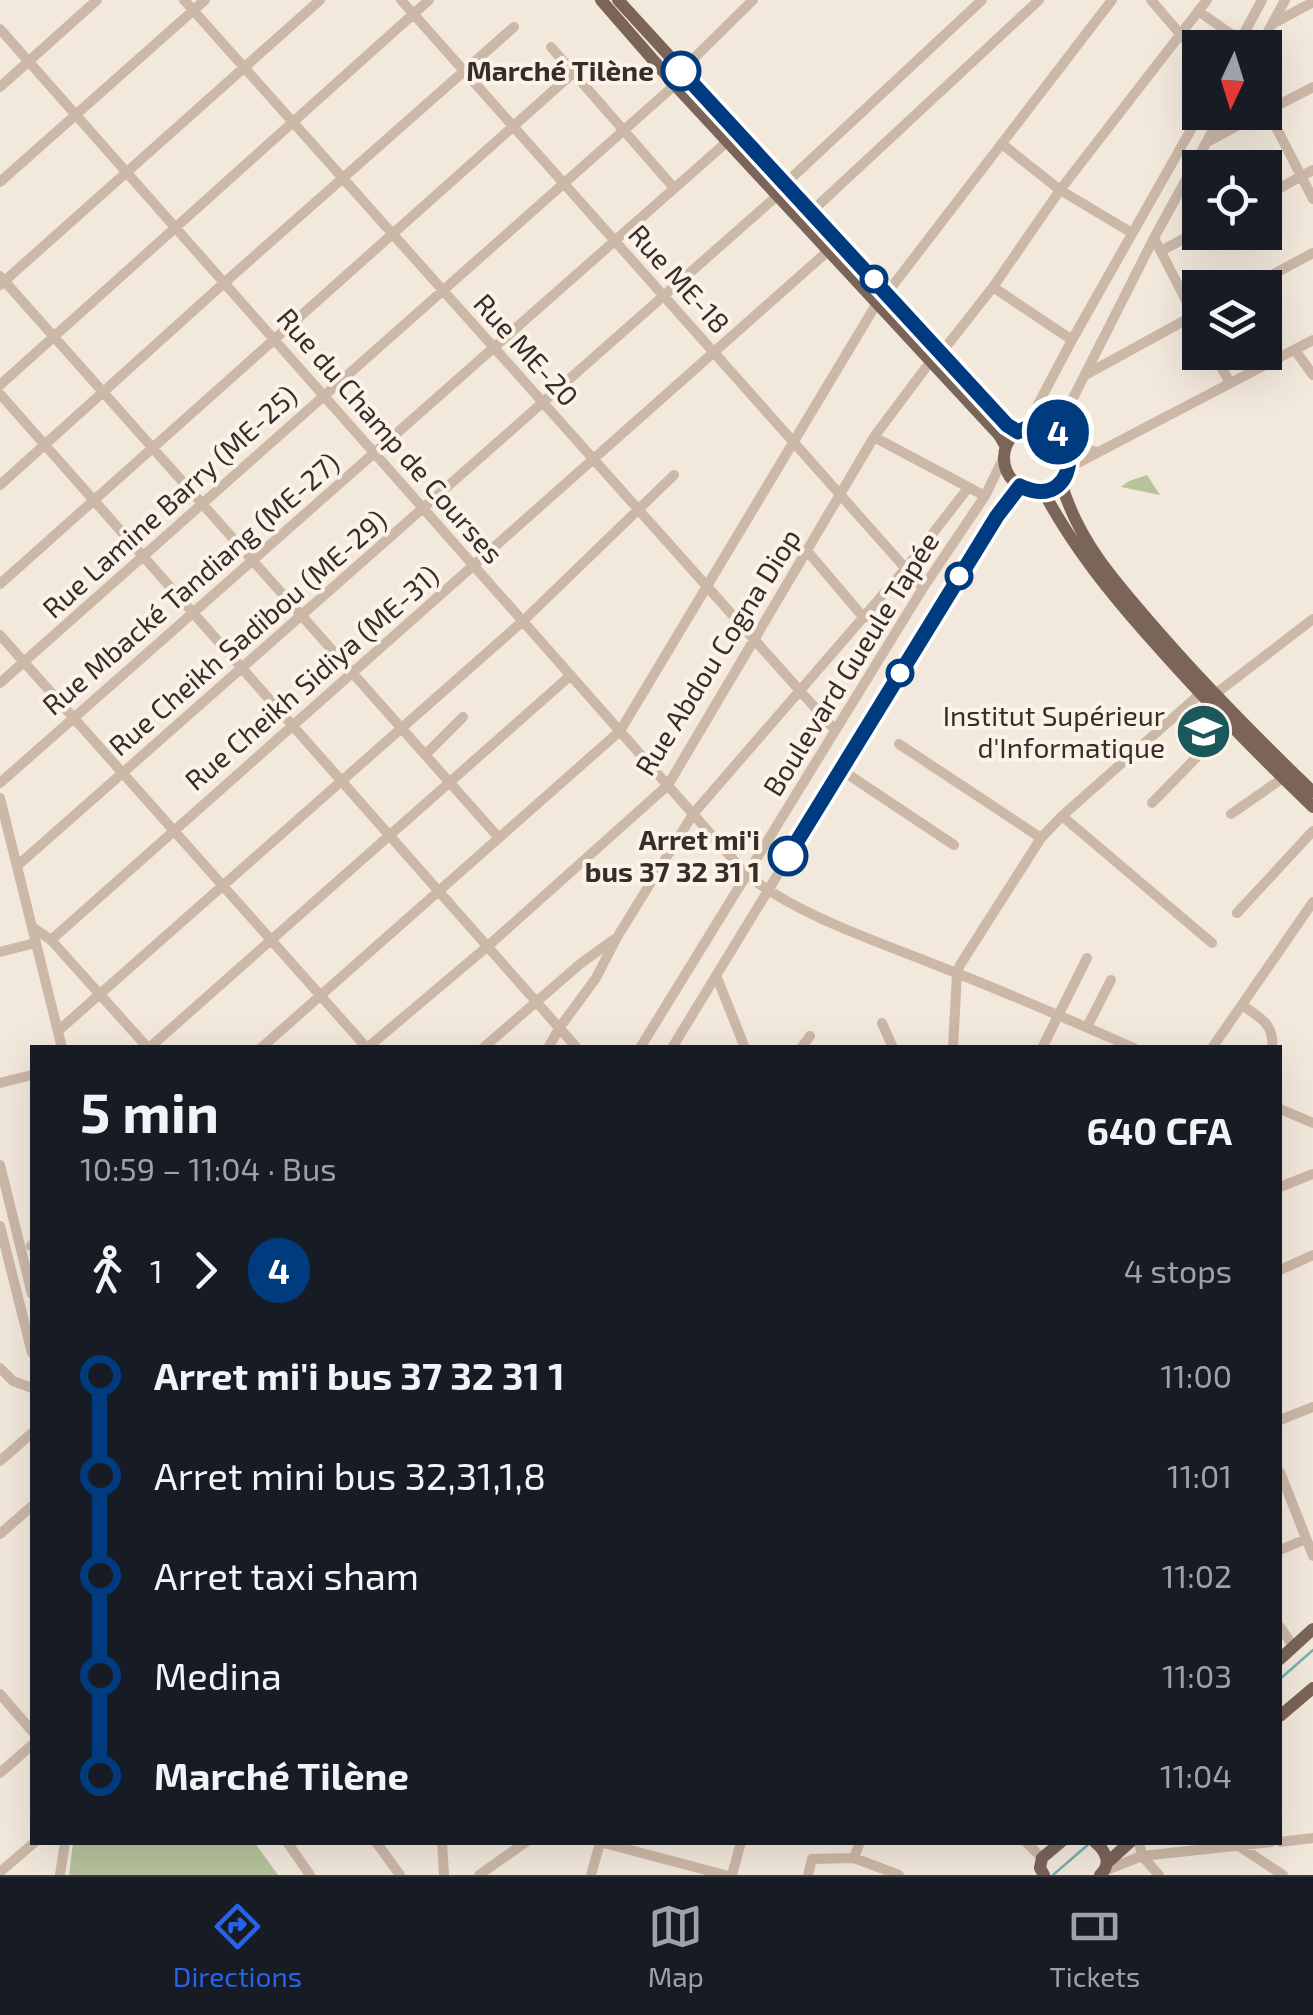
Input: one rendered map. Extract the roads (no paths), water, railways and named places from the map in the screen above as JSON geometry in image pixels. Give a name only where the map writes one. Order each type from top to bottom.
[{"type":"main road","points":[[601,0],[680,77],[782,189],[828,251],[882,298],[942,352],[980,405],[999,435],[1007,472],[1020,486],[1043,491],[1061,482],[1070,467],[1068,446],[1060,434],[1044,426],[1022,429],[1007,425],[980,405],[930,362],[882,298],[812,211],[782,189],[728,141],[680,77],[618,0]]},
{"type":"main road","points":[[1005,452],[1022,429]]},
{"type":"main road","points":[[1061,482],[1073,518],[1095,554],[1229,724],[1313,806]]},
{"type":"main road","points":[[1043,491],[1090,568],[1207,695],[1313,792]]},
{"type":"main road","points":[[1282,1657],[1313,1629]]},
{"type":"main road","points":[[1282,1714],[1313,1688]]},
{"type":"main road","points":[[1040,1869],[1059,1845]]},
{"type":"main road","points":[[1097,1845],[1104,1869],[1125,1847]]},
{"type":"street","points":[[0,86],[97,0]]},
{"type":"street","name":"Rue ME-20","points":[[184,0],[835,730]]},
{"type":"street","points":[[0,182],[204,0]]},
{"type":"street","points":[[320,0],[2,280],[498,838]]},
{"type":"street","name":"Rue ME-18","points":[[401,0],[924,588]]},
{"type":"street","points":[[0,385],[429,0]]},
{"type":"street","name":"Rue Lamine Barry (ME-25)","points":[[0,683],[624,130],[754,0]]},
{"type":"street","name":"Rue Cheikh Sadibou (ME-29)","points":[[17,866],[664,296],[982,0]]},
{"type":"street","points":[[812,211],[1039,0]]},
{"type":"street","points":[[263,1045],[620,731],[882,298],[1112,0]]},
{"type":"street","points":[[1151,0],[1182,36]]},
{"type":"street","name":"Rue Abdou Cogna Diop","points":[[371,1045],[668,785],[874,437],[993,287],[1060,190],[1207,0]]},
{"type":"street","points":[[1246,30],[1262,0]]},
{"type":"street","points":[[1268,30],[1285,0]]},
{"type":"street","points":[[1271,24],[1313,2]]},
{"type":"street","points":[[1198,10],[1222,30]]},
{"type":"street","points":[[0,485],[514,27]]},
{"type":"street","name":"Rue du Champ de Courses","points":[[0,29],[746,874],[767,890],[846,929],[1127,1045]]},
{"type":"street","points":[[550,48],[674,188]]},
{"type":"street","points":[[0,584],[573,73]]},
{"type":"street","points":[[1282,102],[1313,87]]},
{"type":"street","points":[[1022,429],[1191,130]]},
{"type":"street","points":[[1060,434],[1066,412],[1213,130]]},
{"type":"street","points":[[1206,142],[1228,130]]},
{"type":"street","points":[[1276,130],[1313,198]]},
{"type":"street","name":"Rue Mbacké Tandiang (ME-27)","points":[[0,782],[728,141]]},
{"type":"street","points":[[1002,144],[1060,190],[1132,233]]},
{"type":"street","points":[[1282,187],[1313,170]]},
{"type":"street","points":[[1154,238],[1182,288]]},
{"type":"street","points":[[1161,251],[1182,240]]},
{"type":"street","name":"Rue Cheikh Sidiya (ME-31)","points":[[51,940],[828,251]]},
{"type":"street","points":[[1281,270],[1313,253]]},
{"type":"street","points":[[993,287],[1072,340]]},
{"type":"street","points":[[1085,375],[1182,322]]},
{"type":"street","points":[[1070,467],[1313,340]]},
{"type":"street","points":[[1295,350],[1313,375]]},
{"type":"street","points":[[1223,370],[1230,383]]},
{"type":"street","points":[[0,394],[575,1045]]},
{"type":"street","points":[[874,437],[985,496]]},
{"type":"street","points":[[1068,446],[1098,452]]},
{"type":"street","name":"Boulevard Gueule Tapée","points":[[642,1045],[835,730],[985,496],[1005,452]]},
{"type":"street","points":[[58,1031],[523,621],[674,475]]},
{"type":"street","name":"Boulevard Gueule Tapée","points":[[674,1045],[987,531],[1020,486]]},
{"type":"street","points":[[550,1045],[596,978],[616,938],[693,814],[864,618],[968,488]]},
{"type":"street","points":[[808,552],[864,618]]},
{"type":"street","points":[[953,1045],[960,965],[1042,838],[1062,816],[1207,695],[1313,619]]},
{"type":"street","points":[[0,635],[364,1045]]},
{"type":"street","points":[[152,1045],[571,676]]},
{"type":"street","points":[[425,755],[463,717]]},
{"type":"street","points":[[1152,803],[1229,724]]},
{"type":"street","points":[[899,744],[1042,838]]},
{"type":"street","points":[[840,769],[954,845]]},
{"type":"street","points":[[1231,814],[1283,778]]},
{"type":"street","points":[[0,798],[61,1045]]},
{"type":"street","points":[[1062,816],[1212,943]]},
{"type":"street","points":[[1236,913],[1313,831]]},
{"type":"street","points":[[1214,1045],[1313,902]]},
{"type":"street","points":[[32,927],[51,940],[146,1045]]},
{"type":"street","points":[[487,1045],[616,938]]},
{"type":"street","points":[[0,952],[34,944]]},
{"type":"street","points":[[1043,1045],[1087,958]]},
{"type":"street","points":[[580,964],[596,978]]},
{"type":"street","points":[[716,976],[745,1045]]},
{"type":"street","points":[[1087,1027],[1110,980]]},
{"type":"street","points":[[1242,1005],[1268,1024],[1272,1045]]},
{"type":"street","points":[[882,1023],[891,1045]]},
{"type":"street","points":[[1093,1045],[1099,1032]]},
{"type":"street","points":[[803,1045],[810,1036]]},
{"type":"street","points":[[0,1083],[30,1076]]},
{"type":"street","points":[[1282,1109],[1313,1122]]},
{"type":"street","points":[[0,1165],[30,1286]]},
{"type":"street","points":[[1282,1186],[1313,1174]]},
{"type":"street","points":[[0,1226],[2,1247],[30,1345]]},
{"type":"street","points":[[18,1238],[30,1245]]},
{"type":"street","points":[[2,1247],[18,1238]]},
{"type":"street","points":[[1282,1269],[1313,1256]]},
{"type":"street","points":[[2,1374],[30,1387]]},
{"type":"street","points":[[1282,1419],[1313,1407]]},
{"type":"street","points":[[0,1461],[30,1435]]},
{"type":"street","points":[[1283,1488],[1313,1556]]},
{"type":"street","points":[[0,1534],[30,1508]]},
{"type":"street","points":[[1282,1549],[1306,1539]]},
{"type":"street","points":[[1282,1630],[1294,1646]]},
{"type":"street","points":[[0,1694],[30,1730]]},
{"type":"street","points":[[0,1773],[30,1747]]},
{"type":"street","points":[[1282,1842],[1313,1838]]},
{"type":"street","points":[[0,1872],[32,1845]]},
{"type":"street","points":[[60,1875],[64,1845]]},
{"type":"street","points":[[288,1845],[310,1875]]},
{"type":"street","points":[[378,1845],[400,1875]]},
{"type":"street","points":[[442,1845],[444,1875]]},
{"type":"street","points":[[479,1875],[522,1845]]},
{"type":"street","points":[[591,1875],[599,1845]]},
{"type":"street","points":[[612,1845],[729,1875],[740,1845]]},
{"type":"street","points":[[854,1858],[859,1845]]},
{"type":"street","points":[[1028,1845],[1040,1869]]},
{"type":"street","points":[[1140,1845],[1142,1856]]},
{"type":"street","points":[[1104,1869],[1142,1856],[1248,1845]]},
{"type":"street","points":[[1240,1846],[1283,1875]]},
{"type":"street","points":[[1125,1847],[1142,1856],[1159,1875]]},
{"type":"street","points":[[808,1875],[812,1860],[854,1858],[899,1875]]},
{"type":"waterway","points":[[1282,1677],[1313,1650]]},
{"type":"waterway","points":[[1053,1875],[1088,1845]]},
{"type":"place","name":"Marché Tilène","points":[[681,71]]},
{"type":"place","name":"Institut Supérieur d'Informatique","points":[[1204,732]]},
{"type":"place","name":"Arret mi'i bus 37 32 31 1","points":[[788,856]]}]
